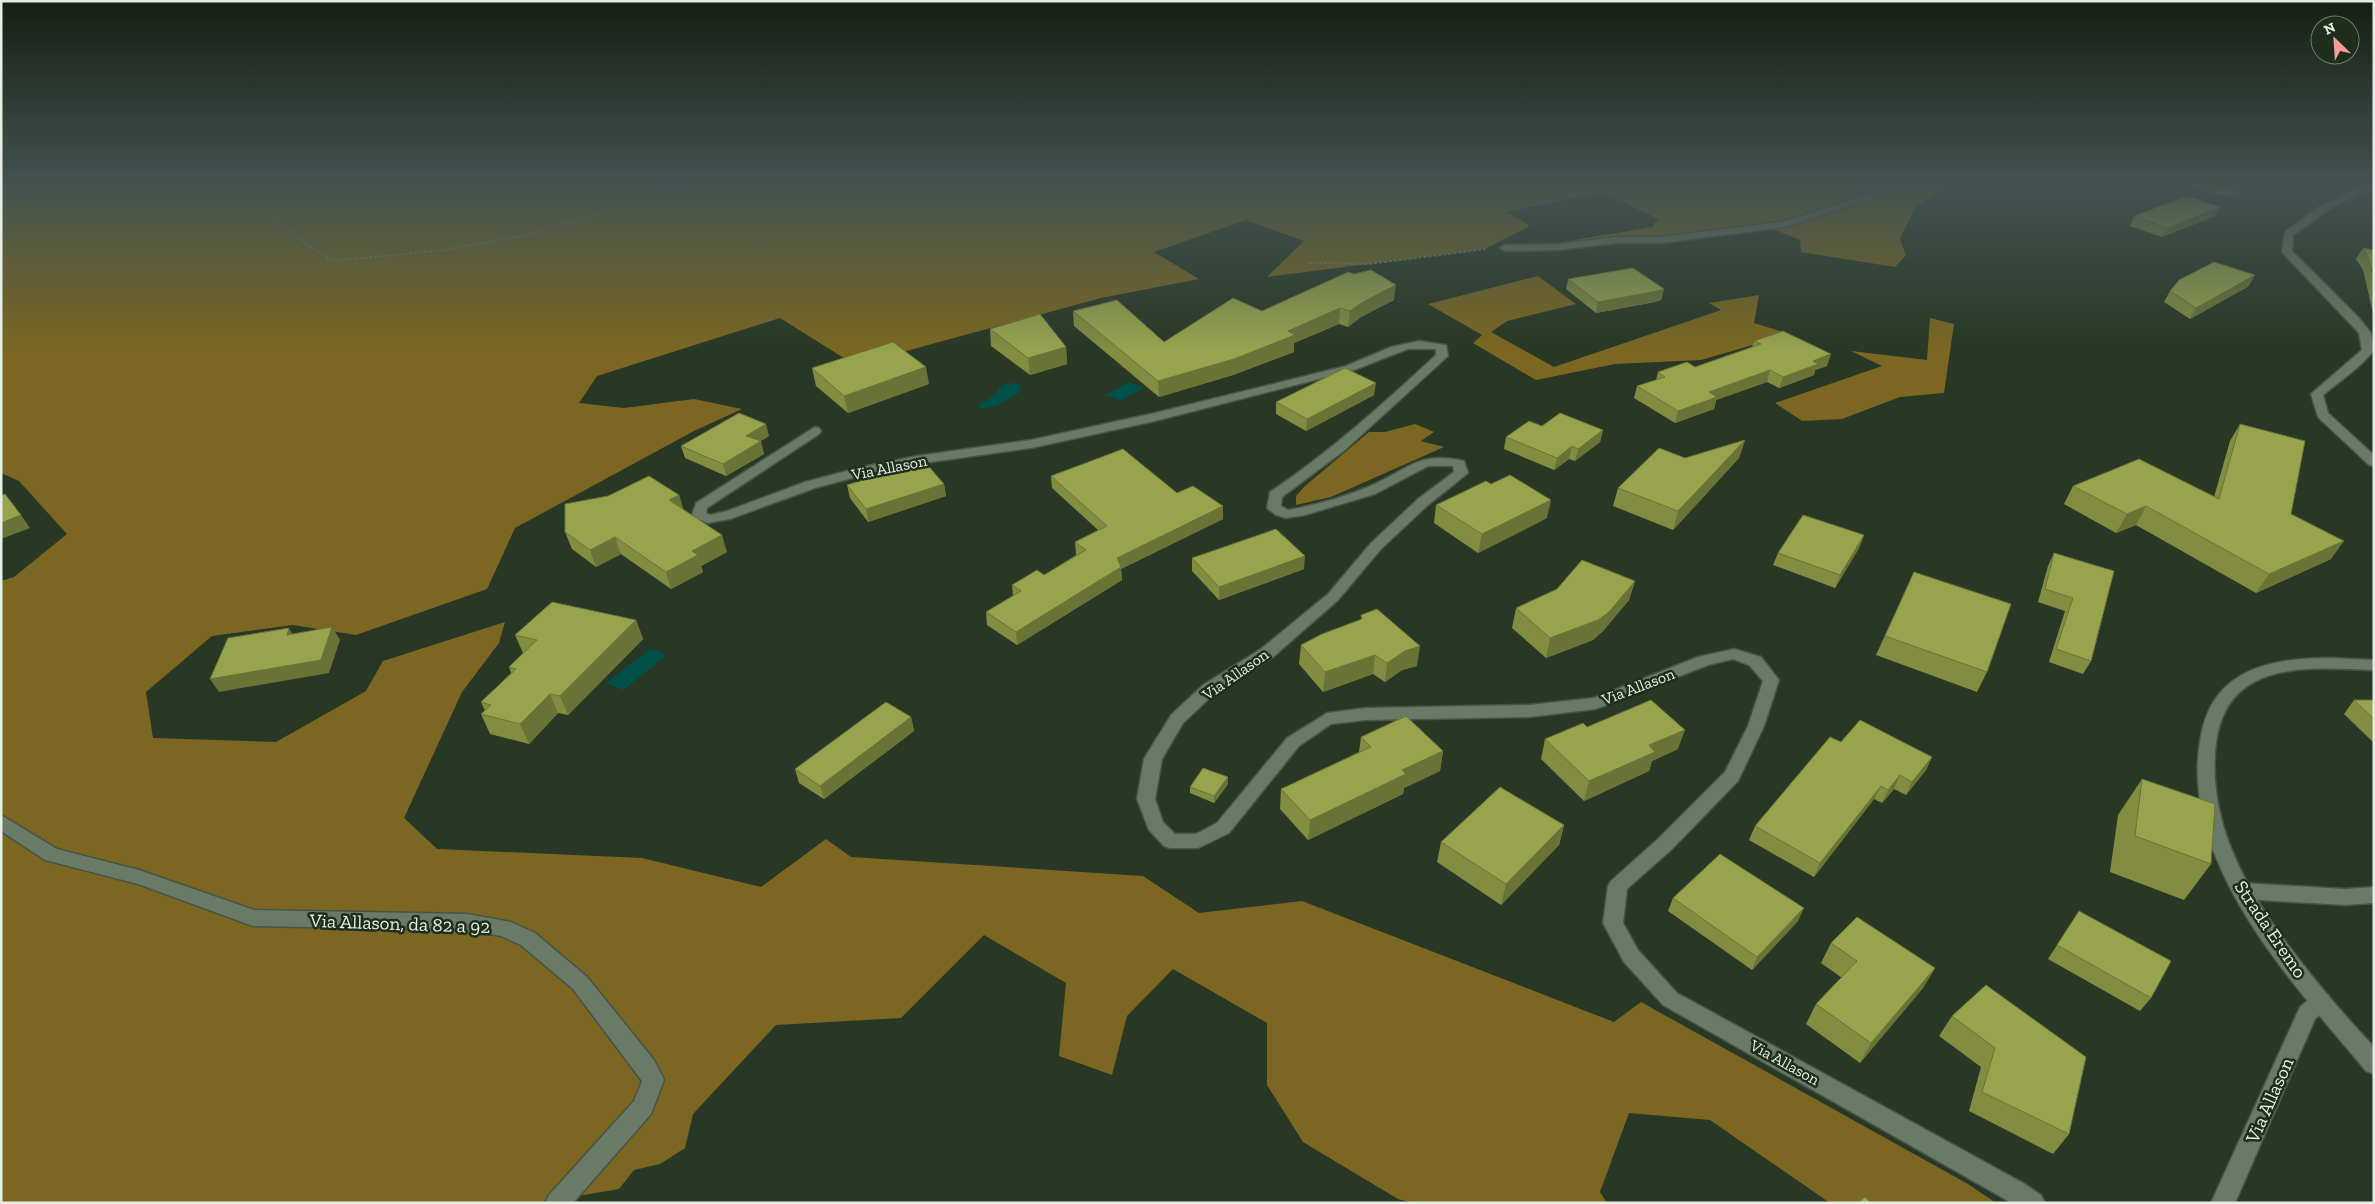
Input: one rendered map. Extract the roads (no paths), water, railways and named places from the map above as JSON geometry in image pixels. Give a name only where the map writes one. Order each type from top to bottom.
[{"type":"street","points":[[1505,248],[1558,247],[1615,240]]},
{"type":"street","points":[[2288,240],[2287,252],[2355,320],[2365,333],[2368,350],[2316,394],[2322,414],[2374,462]]},
{"type":"street","name":"Via Allason","points":[[815,432],[701,506],[699,515],[708,519],[730,515],[810,485],[862,471],[917,460],[1031,444],[1155,417],[1350,368],[1380,355],[1413,345],[1430,343],[1442,347],[1442,356],[1380,413],[1308,474],[1275,495],[1274,508],[1288,514],[1318,507],[1376,489],[1422,463],[1444,459],[1459,464],[1461,473],[1423,502],[1376,546],[1334,597],[1267,653],[1209,689],[1177,719],[1153,759],[1146,799],[1155,825],[1170,841],[1198,841],[1223,828],[1293,742],[1326,719],[1366,714],[1529,711],[1596,703],[1704,661],[1734,654],[1755,662],[1772,680],[1756,726],[1732,776],[1665,844],[1618,886],[1613,923],[1631,956],[1670,999],[2006,1186],[2033,1203]]},
{"type":"street","name":"Strada Eremo","points":[[2374,665],[2288,666],[2260,672],[2240,681],[2229,692],[2212,717],[2205,758],[2209,808],[2223,853],[2250,906],[2321,1001],[2374,1064]]},
{"type":"street","name":"Via Allason, da 82 a 92","points":[[1,822],[52,855],[139,877],[219,904],[253,918],[467,922],[504,928],[528,939],[580,983],[646,1067],[653,1080],[643,1107],[557,1203]]},
{"type":"street","points":[[2243,891],[2345,898],[2374,895]]},
{"type":"street","name":"Via Allason","points":[[2223,1203],[2307,1013],[2321,1001]]},
{"type":"water","points":[[1129,382],[1144,388],[1120,401],[1106,395]]},
{"type":"water","points":[[1015,383],[1021,386],[1020,392],[996,406],[979,409],[979,405],[993,396],[1003,384]]},
{"type":"water","points":[[650,649],[667,655],[623,690],[606,683]]}]
